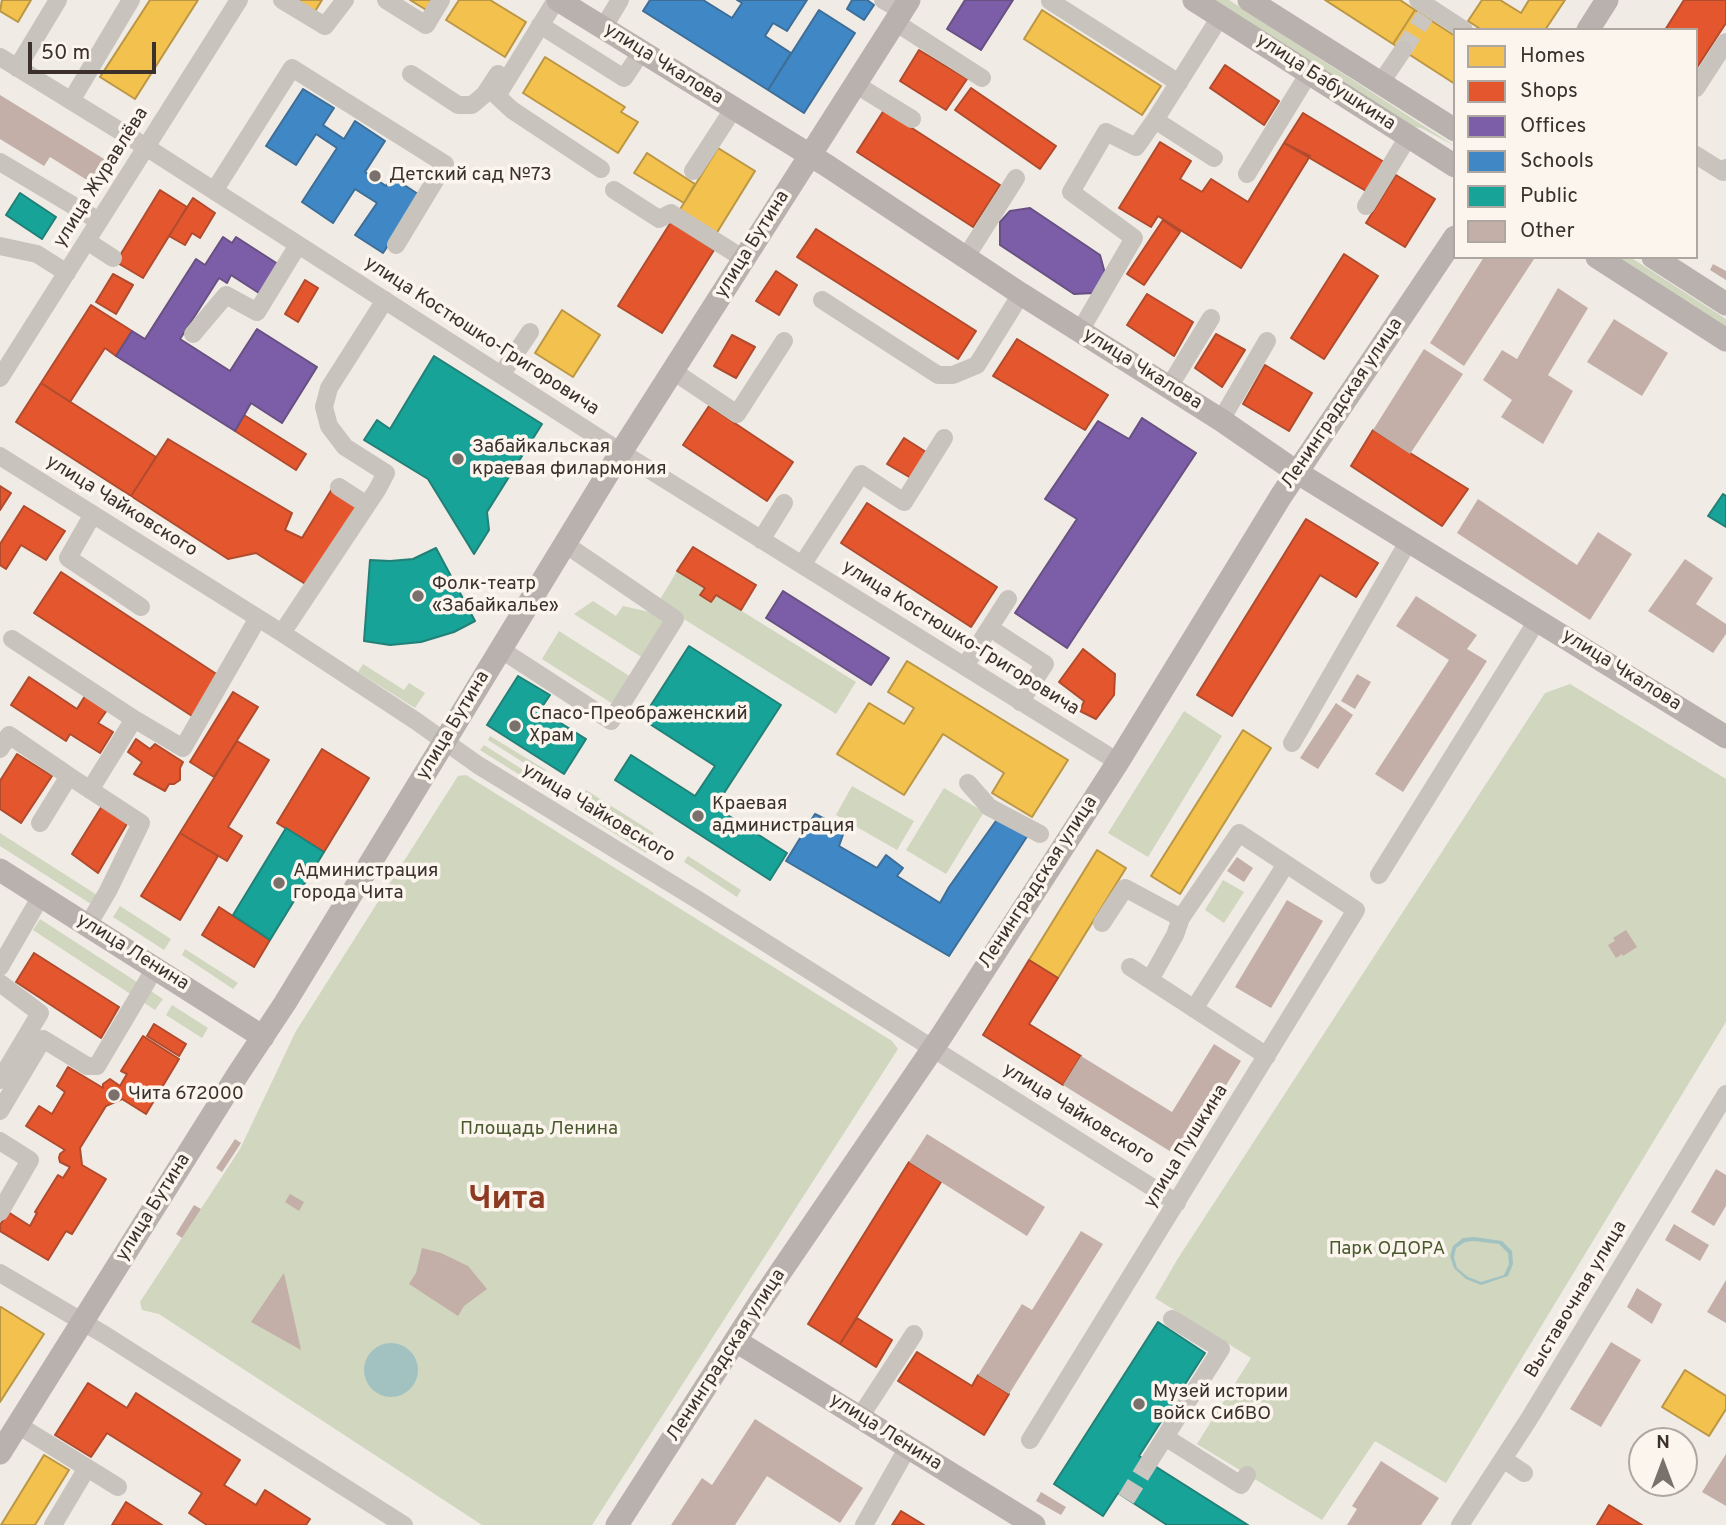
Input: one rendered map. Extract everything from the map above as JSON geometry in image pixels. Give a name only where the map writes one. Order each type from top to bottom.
[{"type":"main road","name":"улица Чкалова","points":[[557,0],[810,156],[1221,420],[1298,474],[1538,619],[1726,737]]},
{"type":"main road","name":"улица Бабушкина","points":[[1194,0],[1453,165]]},
{"type":"main road","name":"улица Бабушкина","points":[[1249,0],[1453,129]]},
{"type":"main road","points":[[1589,28],[1607,0]]},
{"type":"main road","name":"улица Бутина","points":[[0,1453],[263,1037],[621,453],[855,84],[897,8]]},
{"type":"main road","name":"Ленинградская улица","points":[[617,1525],[736,1341],[930,1049],[942,1035],[1118,762],[1281,496],[1453,240]]},
{"type":"main road","points":[[1600,259],[1726,340]]},
{"type":"main road","points":[[1656,259],[1726,304]]},
{"type":"main road","name":"улица Ленина","points":[[0,870],[263,1037]]},
{"type":"main road","name":"улица Ленина","points":[[736,1341],[1034,1525]]},
{"type":"street","points":[[17,68],[58,0]]},
{"type":"street","points":[[71,101],[131,0]]},
{"type":"street","name":"улица Журавлёва","points":[[0,378],[239,0]]},
{"type":"street","points":[[282,0],[325,26],[345,0]]},
{"type":"street","points":[[386,0],[426,25],[441,0]]},
{"type":"street","points":[[411,74],[458,104],[471,104],[485,94],[545,0]]},
{"type":"street","points":[[557,0],[497,96],[512,110],[601,169]]},
{"type":"street","points":[[603,28],[621,0]]},
{"type":"street","points":[[1050,1],[1178,83]]},
{"type":"street","points":[[1428,6],[1461,28]]},
{"type":"street","points":[[897,8],[982,78]]},
{"type":"street","points":[[1080,331],[1134,237],[1071,192],[1106,132],[1136,147],[1220,17]]},
{"type":"street","points":[[540,25],[624,78],[642,51]]},
{"type":"street","points":[[1698,85],[1726,42]]},
{"type":"street","points":[[1380,83],[1403,50]]},
{"type":"street","name":"улица Костюшко-Григоровича","points":[[0,57],[146,147],[621,453],[1118,762]]},
{"type":"street","points":[[214,191],[292,68],[445,164],[396,246]]},
{"type":"street","points":[[1247,174],[1309,73]]},
{"type":"street","points":[[855,84],[912,119]]},
{"type":"street","points":[[693,171],[734,108]]},
{"type":"street","points":[[1155,120],[1214,158]]},
{"type":"street","points":[[1366,206],[1408,136]]},
{"type":"street","points":[[1698,156],[1723,172],[1726,168]]},
{"type":"street","points":[[0,162],[99,221]]},
{"type":"street","points":[[966,257],[1016,178]]},
{"type":"street","points":[[614,190],[659,219],[671,214],[744,259]]},
{"type":"street","points":[[87,241],[113,258]]},
{"type":"street","points":[[193,334],[226,295],[257,312],[298,245]]},
{"type":"street","points":[[0,246],[37,254],[67,273]]},
{"type":"street","points":[[822,300],[938,375],[953,375],[977,365],[1021,294]]},
{"type":"street","points":[[282,634],[386,473],[345,447],[329,426],[324,407],[329,388],[385,300]]},
{"type":"street","points":[[1169,387],[1211,318]]},
{"type":"street","points":[[501,375],[530,332]]},
{"type":"street","points":[[673,371],[737,414],[784,341]]},
{"type":"street","points":[[1221,420],[1267,341]]},
{"type":"street","points":[[802,565],[861,474],[904,502],[944,438]]},
{"type":"street","name":"улица Чайковского","points":[[0,456],[258,618],[446,741],[478,765],[709,907],[1177,1203]]},
{"type":"street","points":[[339,487],[367,505]]},
{"type":"street","points":[[761,540],[784,503]]},
{"type":"street","points":[[93,514],[68,558],[141,607]]},
{"type":"street","points":[[1292,743],[1408,542]]},
{"type":"street","points":[[500,649],[611,721],[675,619],[565,544]]},
{"type":"street","points":[[965,666],[1008,599]]},
{"type":"street","points":[[12,639],[183,748],[258,618]]},
{"type":"street","points":[[1379,875],[1538,619]]},
{"type":"street","points":[[999,634],[1045,664],[1020,702]]},
{"type":"street","points":[[90,790],[134,719]]},
{"type":"street","points":[[0,749],[9,735],[141,822],[108,891],[88,925]]},
{"type":"street","points":[[40,823],[69,776]]},
{"type":"street","points":[[968,783],[989,807],[1040,834]]},
{"type":"street","points":[[1150,980],[1175,935],[1181,918],[1239,833],[1286,864],[1194,1009]]},
{"type":"street","name":"улица Пушкина","points":[[1030,1440],[1356,911],[1286,864]]},
{"type":"street","points":[[1102,923],[1125,888],[1181,918]]},
{"type":"street","points":[[0,967],[41,896]]},
{"type":"street","points":[[1130,967],[1267,1056]]},
{"type":"street","points":[[0,1111],[43,1039],[88,1066],[97,1066],[155,968]]},
{"type":"street","points":[[0,983],[40,1013],[0,1080]]},
{"type":"street","name":"Выставочная улица","points":[[1460,1525],[1719,1120],[1726,1094]]},
{"type":"street","points":[[0,1141],[30,1160],[0,1212]]},
{"type":"street","points":[[0,1273],[404,1525]]},
{"type":"street","points":[[1149,1462],[1221,1349],[1172,1320]]},
{"type":"street","points":[[860,1417],[914,1335]]},
{"type":"street","points":[[18,1425],[118,1487]]},
{"type":"street","points":[[1164,1437],[1241,1485],[1247,1475]]},
{"type":"street","points":[[864,1525],[908,1447]]},
{"type":"street","points":[[1503,1459],[1524,1473]]},
{"type":"street","points":[[52,1525],[87,1468]]},
{"type":"green space","points":[[1213,0],[1229,0],[1453,145],[1421,128],[1408,126]]},
{"type":"green space","points":[[1620,259],[1633,259],[1726,319],[1726,327]]},
{"type":"green space","points":[[677,571],[705,588],[701,596],[711,602],[716,595],[856,682],[836,714],[658,603]]},
{"type":"green space","points":[[593,601],[616,616],[623,606],[654,613],[667,621],[643,658],[574,614]]},
{"type":"green space","points":[[559,631],[631,677],[613,704],[542,659]]},
{"type":"green space","points":[[363,664],[404,690],[409,683],[425,693],[415,708],[358,672]]},
{"type":"green space","name":"Парк ОДОРА","points":[[1570,684],[1726,779],[1726,1022],[1446,1483],[1375,1441],[1322,1520],[1197,1444],[1251,1358],[1155,1298],[1545,693]]},
{"type":"green space","points":[[1184,711],[1222,736],[1148,857],[1108,833]]},
{"type":"green space","points":[[490,736],[546,770],[543,775],[488,740]]},
{"type":"green space","points":[[484,745],[550,787],[547,792],[480,750]]},
{"type":"green space","name":"Площадь Ленина","points":[[466,775],[892,1041],[898,1049],[592,1525],[482,1525],[159,1314],[142,1310],[140,1302],[240,1149],[296,1031],[458,776]]},
{"type":"green space","points":[[852,786],[914,821],[897,850],[836,815]]},
{"type":"green space","points":[[944,788],[984,812],[946,874],[906,850]]},
{"type":"green space","points":[[586,790],[654,833],[649,839],[582,796]]},
{"type":"green space","points":[[578,803],[649,848],[646,853],[575,809]]},
{"type":"green space","points":[[0,833],[97,895],[91,904],[0,846]]},
{"type":"green space","points":[[688,856],[741,890],[737,897],[684,862]]},
{"type":"green space","points":[[1223,880],[1244,892],[1224,923],[1205,910]]},
{"type":"green space","points":[[120,906],[171,939],[164,950],[113,917]]},
{"type":"green space","points":[[40,919],[163,999],[155,1010],[33,930]]},
{"type":"green space","points":[[185,949],[238,983],[233,989],[182,955]]},
{"type":"green space","points":[[172,1005],[208,1028],[202,1038],[166,1015]]},
{"type":"water","points":[[1463,1238],[1502,1241],[1512,1251],[1513,1264],[1508,1276],[1481,1285],[1466,1279],[1454,1268],[1450,1256],[1453,1246]],"holes":[[[1465,1242],[1499,1244],[1508,1253],[1509,1264],[1504,1275],[1481,1282],[1468,1277],[1457,1268],[1454,1257],[1456,1248]]]},
{"type":"water","points":[[391,1343],[410,1351],[418,1370],[410,1389],[391,1397],[372,1389],[364,1370],[372,1351]]},
{"type":"building: Homes","points":[[2,0],[31,0],[18,22],[0,11]]},
{"type":"building: Homes","points":[[150,0],[198,0],[135,99],[100,77]]},
{"type":"building: Homes","points":[[294,0],[322,0],[314,13]]},
{"type":"building: Homes","points":[[410,0],[435,0],[428,11]]},
{"type":"building: Homes","points":[[459,0],[490,0],[526,22],[505,57],[446,20]]},
{"type":"building: Homes","points":[[1325,0],[1400,0],[1415,10],[1393,44]]},
{"type":"building: Homes","points":[[1482,0],[1500,0],[1521,13],[1529,0],[1565,0],[1546,28],[1479,28],[1468,21]]},
{"type":"building: Homes","points":[[1042,10],[1161,86],[1142,115],[1024,39]]},
{"type":"building: Homes","points":[[1415,10],[1453,35],[1453,83],[1393,44]]},
{"type":"building: Homes","points":[[545,57],[625,107],[621,112],[638,122],[618,153],[523,93]]},
{"type":"building: Homes","points":[[718,148],[755,171],[716,234],[679,211]]},
{"type":"building: Homes","points":[[647,153],[695,184],[684,203],[634,173]]},
{"type":"building: Homes","points":[[562,310],[600,335],[573,377],[535,353]]},
{"type":"building: Homes","points":[[907,661],[1068,760],[1032,817],[992,793],[1004,773],[943,734],[904,795],[837,754],[869,703],[904,724],[914,708],[888,692]]},
{"type":"building: Homes","points":[[1243,730],[1271,748],[1180,894],[1151,876]]},
{"type":"building: Homes","points":[[1097,850],[1126,868],[1058,978],[1029,960]]},
{"type":"building: Homes","points":[[0,1308],[44,1334],[0,1402]]},
{"type":"building: Homes","points":[[1685,1370],[1726,1396],[1726,1409],[1709,1436],[1662,1407]]},
{"type":"building: Homes","points":[[44,1455],[69,1470],[35,1525],[1,1525]]},
{"type":"building: Shops","points":[[1684,0],[1726,0],[1726,23],[1698,66],[1698,28],[1666,28]]},
{"type":"building: Shops","points":[[919,50],[967,79],[946,110],[900,81]]},
{"type":"building: Shops","points":[[1225,65],[1279,101],[1264,125],[1210,88]]},
{"type":"building: Shops","points":[[971,88],[1056,146],[1040,169],[955,110]]},
{"type":"building: Shops","points":[[884,110],[1000,185],[973,227],[857,152]]},
{"type":"building: Shops","points":[[1303,113],[1384,162],[1366,191],[1284,143]]},
{"type":"building: Shops","points":[[1160,142],[1191,161],[1180,179],[1202,192],[1211,179],[1248,202],[1284,143],[1310,156],[1241,268],[1158,216],[1151,227],[1119,208]]},
{"type":"building: Shops","points":[[1396,175],[1435,199],[1405,247],[1366,223]]},
{"type":"building: Shops","points":[[160,190],[187,207],[143,278],[116,262]]},
{"type":"building: Shops","points":[[193,198],[215,213],[200,238],[192,233],[185,245],[169,236]]},
{"type":"building: Shops","points":[[1163,220],[1180,232],[1144,285],[1127,274]]},
{"type":"building: Shops","points":[[671,222],[714,250],[662,333],[618,306]]},
{"type":"building: Shops","points":[[816,229],[976,331],[958,359],[797,257]]},
{"type":"building: Shops","points":[[1344,254],[1378,276],[1324,359],[1291,338]]},
{"type":"building: Shops","points":[[776,271],[797,285],[779,315],[756,301]]},
{"type":"building: Shops","points":[[113,274],[133,285],[116,314],[96,302]]},
{"type":"building: Shops","points":[[305,280],[318,288],[298,322],[285,314]]},
{"type":"building: Shops","points":[[1147,294],[1193,322],[1174,356],[1127,325]]},
{"type":"building: Shops","points":[[91,305],[132,331],[116,356],[105,348],[70,402],[41,383]]},
{"type":"building: Shops","points":[[1216,334],[1245,350],[1222,387],[1195,368]]},
{"type":"building: Shops","points":[[732,335],[755,347],[736,378],[714,366]]},
{"type":"building: Shops","points":[[1017,339],[1108,395],[1085,430],[993,376]]},
{"type":"building: Shops","points":[[1265,365],[1312,393],[1289,431],[1243,404]]},
{"type":"building: Shops","points":[[41,383],[156,457],[131,496],[16,422]]},
{"type":"building: Shops","points":[[709,406],[793,462],[767,501],[683,445]]},
{"type":"building: Shops","points":[[244,415],[306,454],[296,470],[235,431]]},
{"type":"building: Shops","points":[[1373,430],[1468,489],[1442,526],[1351,466]]},
{"type":"building: Shops","points":[[904,438],[926,452],[911,478],[887,464]]},
{"type":"building: Shops","points":[[168,439],[292,513],[285,530],[302,538],[332,489],[358,507],[307,585],[256,553],[228,559],[131,496]]},
{"type":"building: Shops","points":[[0,486],[11,493],[0,510]]},
{"type":"building: Shops","points":[[867,503],[997,587],[971,627],[841,543]]},
{"type":"building: Shops","points":[[24,506],[65,531],[46,560],[21,545],[6,569],[0,565],[0,544]]},
{"type":"building: Shops","points":[[1306,519],[1378,563],[1356,597],[1320,575],[1232,716],[1197,695]]},
{"type":"building: Shops","points":[[693,547],[756,585],[741,610],[716,595],[711,602],[700,595],[705,588],[677,571]]},
{"type":"building: Shops","points":[[61,572],[221,677],[195,718],[34,613]]},
{"type":"building: Shops","points":[[1083,649],[1115,674],[1114,695],[1096,719],[1080,711],[1084,701],[1059,682]]},
{"type":"building: Shops","points":[[29,677],[77,709],[85,696],[107,710],[98,723],[113,732],[100,753],[70,734],[66,741],[11,705]]},
{"type":"building: Shops","points":[[233,692],[258,707],[214,777],[190,762]]},
{"type":"building: Shops","points":[[136,739],[150,749],[155,744],[183,762],[180,780],[169,784],[165,791],[134,774],[142,762],[128,752]]},
{"type":"building: Shops","points":[[237,741],[269,760],[228,827],[242,836],[227,861],[180,833]]},
{"type":"building: Shops","points":[[322,749],[369,778],[324,852],[277,823]]},
{"type":"building: Shops","points":[[17,754],[52,776],[21,823],[0,809],[0,781]]},
{"type":"building: Shops","points":[[102,806],[128,822],[98,873],[72,854]]},
{"type":"building: Shops","points":[[180,833],[218,856],[180,920],[141,896]]},
{"type":"building: Shops","points":[[219,907],[270,940],[254,967],[202,935]]},
{"type":"building: Shops","points":[[34,953],[119,1007],[101,1038],[16,982]]},
{"type":"building: Shops","points":[[1029,960],[1058,978],[1029,1024],[1081,1056],[1063,1085],[983,1035]]},
{"type":"building: Shops","points":[[154,1024],[186,1044],[179,1056],[147,1036]]},
{"type":"building: Shops","points":[[143,1036],[179,1059],[146,1114],[122,1099],[106,1106],[80,1148],[82,1165],[106,1179],[72,1234],[66,1231],[48,1260],[0,1231],[0,1225],[8,1212],[30,1226],[37,1213],[35,1212],[58,1175],[63,1178],[70,1167],[60,1162],[60,1154],[65,1150],[26,1126],[39,1106],[52,1114],[65,1092],[57,1086],[68,1067],[103,1088],[103,1084],[110,1079],[120,1086],[127,1074],[121,1071]]},
{"type":"building: Shops","points":[[909,1162],[941,1182],[840,1344],[808,1324]]},
{"type":"building: Shops","points":[[857,1318],[892,1340],[876,1367],[840,1344]]},
{"type":"building: Shops","points":[[917,1352],[972,1386],[978,1375],[1009,1394],[984,1435],[898,1381]]},
{"type":"building: Shops","points":[[88,1383],[127,1408],[136,1393],[240,1460],[224,1485],[256,1505],[265,1490],[310,1519],[306,1525],[207,1525],[189,1513],[202,1493],[107,1433],[91,1457],[55,1435]]},
{"type":"building: Shops","points":[[126,1502],[162,1525],[112,1525]]},
{"type":"building: Shops","points":[[1609,1505],[1642,1525],[1597,1525]]},
{"type":"building: Shops","points":[[901,1511],[924,1525],[892,1525]]},
{"type":"building: Offices","points":[[965,0],[1013,0],[981,50],[947,29]]},
{"type":"building: Offices","points":[[1030,208],[1100,255],[1106,277],[1094,293],[1074,294],[1000,245],[1000,222],[1010,211]]},
{"type":"building: Offices","points":[[223,237],[232,243],[236,237],[281,266],[262,295],[231,275],[227,283],[219,278],[180,339],[230,371],[257,329],[317,367],[282,423],[251,403],[235,431],[116,356],[132,331],[145,339],[196,259],[205,265]]},
{"type":"building: Offices","points":[[1142,418],[1196,453],[1067,648],[1015,613],[1077,519],[1045,499],[1098,421],[1129,439]]},
{"type":"building: Offices","points":[[783,591],[889,658],[871,685],[766,618]]},
{"type":"building: Schools","points":[[650,0],[703,0],[732,18],[742,3],[737,0],[807,0],[787,31],[773,23],[765,36],[791,53],[768,90],[643,11]]},
{"type":"building: Schools","points":[[852,0],[867,0],[874,5],[864,20],[847,9]]},
{"type":"building: Schools","points":[[819,10],[855,33],[804,113],[768,90]]},
{"type":"building: Schools","points":[[303,89],[334,108],[323,125],[344,139],[355,121],[385,141],[365,172],[386,186],[392,177],[421,196],[383,253],[355,235],[377,203],[355,189],[333,223],[302,202],[337,148],[316,134],[296,165],[266,146]]},
{"type":"building: Schools","points":[[815,814],[845,829],[839,846],[877,868],[886,855],[903,868],[897,876],[940,903],[998,818],[1028,835],[949,956],[786,861]]},
{"type":"building: Public","points":[[20,193],[56,217],[42,239],[6,215]]},
{"type":"building: Public","name":"Забайкальская краевая филармония","points":[[434,356],[542,424],[487,512],[489,530],[474,554],[428,479],[364,440],[377,420],[390,429]]},
{"type":"building: Public","points":[[1723,494],[1726,496],[1726,527],[1708,516]]},
{"type":"building: Public","points":[[436,548],[475,621],[454,632],[421,642],[390,645],[364,641],[370,560],[413,559]]},
{"type":"building: Public","points":[[689,646],[781,705],[715,807],[787,853],[770,880],[615,780],[631,755],[695,796],[715,766],[642,719]]},
{"type":"building: Public","name":"Спасо-Преображенский Храм","points":[[518,676],[550,695],[540,710],[586,739],[564,774],[487,725]]},
{"type":"building: Public","name":"Администрация города Чита","points":[[286,828],[324,852],[270,940],[233,915]]},
{"type":"building: Public","name":"Музей истории войск СибВО","points":[[1158,1322],[1205,1353],[1139,1456],[1248,1525],[1167,1525],[1118,1493],[1103,1516],[1054,1484]]},
{"type":"building: Other","points":[[0,95],[109,162],[95,185],[50,157],[44,166],[0,139]]},
{"type":"building: Other","points":[[1483,259],[1534,259],[1464,366],[1430,343]]},
{"type":"building: Other","points":[[1713,264],[1726,271],[1726,280],[1710,270]]},
{"type":"building: Other","points":[[1558,288],[1588,308],[1548,375],[1573,391],[1543,444],[1501,417],[1512,400],[1483,380],[1502,350],[1517,359]]},
{"type":"building: Other","points":[[1614,319],[1668,353],[1642,396],[1587,362]]},
{"type":"building: Other","points":[[1424,349],[1463,374],[1410,454],[1373,430]]},
{"type":"building: Other","points":[[1478,499],[1577,565],[1598,532],[1632,554],[1590,620],[1457,533]]},
{"type":"building: Other","points":[[1685,559],[1713,578],[1696,604],[1726,624],[1726,634],[1713,653],[1648,611]]},
{"type":"building: Other","points":[[1416,596],[1477,635],[1467,649],[1487,661],[1403,792],[1375,774],[1449,660],[1396,626]]},
{"type":"building: Other","points":[[1357,674],[1371,682],[1355,709],[1341,701]]},
{"type":"building: Other","points":[[1336,703],[1353,715],[1318,769],[1300,758]]},
{"type":"building: Other","points":[[1237,857],[1253,868],[1244,882],[1227,871]]},
{"type":"building: Other","points":[[1287,900],[1323,921],[1271,1008],[1235,987]]},
{"type":"building: Other","points":[[1626,930],[1637,947],[1616,958],[1608,945],[1615,941],[1613,938]]},
{"type":"building: Other","points":[[1214,1044],[1241,1061],[1181,1158],[1063,1085],[1081,1056],[1172,1112]]},
{"type":"building: Other","points":[[927,1134],[1045,1207],[1027,1236],[909,1162]]},
{"type":"building: Other","points":[[235,1139],[241,1143],[222,1172],[216,1168]]},
{"type":"building: Other","points":[[1716,1169],[1726,1175],[1726,1206],[1714,1226],[1691,1212]]},
{"type":"building: Other","points":[[290,1194],[304,1202],[299,1211],[285,1202]]},
{"type":"building: Other","points":[[194,1205],[201,1209],[182,1238],[176,1234]]},
{"type":"building: Other","points":[[1674,1224],[1709,1245],[1700,1261],[1665,1240]]},
{"type":"building: Other","points":[[1081,1231],[1103,1244],[1009,1394],[978,1375],[1022,1304],[1032,1310]]},
{"type":"building: Other","points":[[422,1248],[441,1253],[468,1266],[487,1289],[464,1306],[458,1316],[409,1284],[416,1273]]},
{"type":"building: Other","points":[[284,1273],[301,1350],[251,1322]]},
{"type":"building: Other","points":[[1726,1280],[1726,1323],[1707,1312]]},
{"type":"building: Other","points":[[1637,1288],[1662,1304],[1652,1324],[1627,1307]]},
{"type":"building: Other","points":[[1611,1342],[1641,1360],[1601,1427],[1570,1409]]},
{"type":"building: Other","points":[[755,1419],[863,1488],[840,1523],[767,1476],[735,1525],[671,1525],[702,1478],[712,1485]]},
{"type":"building: Other","points":[[1726,1454],[1726,1506],[1702,1492]]},
{"type":"building: Other","points":[[1381,1461],[1439,1498],[1421,1525],[1347,1525],[1357,1509],[1352,1506]]},
{"type":"building: Other","points":[[1041,1492],[1066,1507],[1061,1515],[1036,1501]]},
{"type":"tunnel","points":[[1403,50],[1425,16]]},
{"type":"tunnel","points":[[1126,1499],[1149,1462]]},
{"type":"place","name":"Детский сад №73","points":[[375,176]]},
{"type":"place","name":"Забайкальская краевая филармония","points":[[458,459]]},
{"type":"place","name":"Фолк-театр «Забайкалье»","points":[[418,596]]},
{"type":"place","name":"Спасо-Преображенский Храм","points":[[515,726]]},
{"type":"place","name":"Краевая администрация","points":[[698,816]]},
{"type":"place","name":"Администрация города Чита","points":[[279,883]]},
{"type":"place","name":"Чита 672000","points":[[114,1095]]},
{"type":"place","name":"Музей истории войск СибВО","points":[[1139,1404]]},
{"type":"district","name":"Чита","points":[[507,1201]]}]
